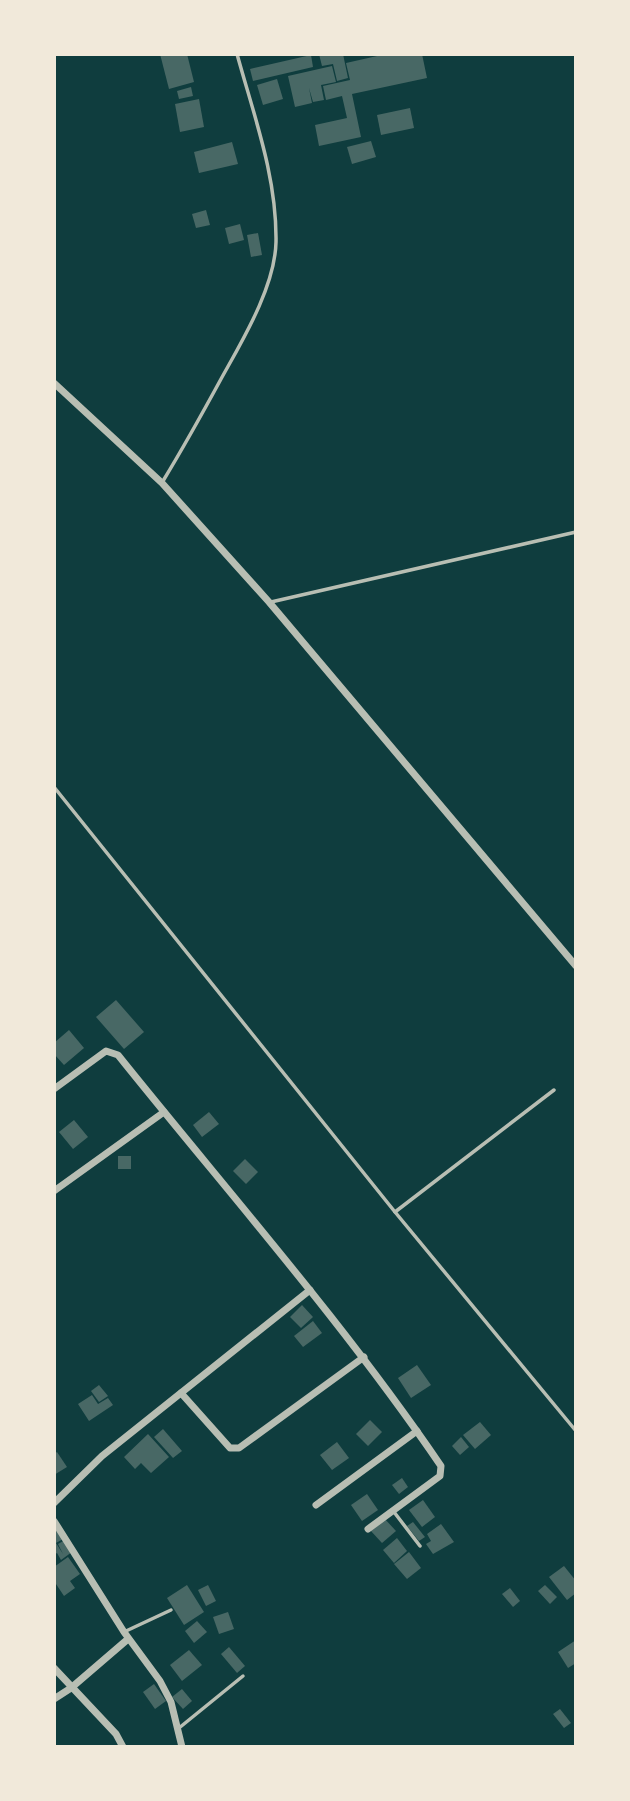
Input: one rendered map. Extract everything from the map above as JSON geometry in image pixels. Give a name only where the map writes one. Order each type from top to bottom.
[{"type":"street","points":[[54,383],[162,483],[269,602],[576,966]]},
{"type":"street","points":[[54,1089],[106,1051],[118,1055],[364,1357],[417,1431],[441,1466],[442,1472],[368,1529]]},
{"type":"street","points":[[54,1191],[164,1112]]},
{"type":"street","points":[[54,1503],[103,1456],[310,1290]]},
{"type":"street","points":[[181,1393],[223,1442],[230,1448],[239,1448],[364,1357]]},
{"type":"street","points":[[316,1505],[417,1431]]},
{"type":"street","points":[[54,1521],[126,1635],[160,1681],[171,1703],[182,1747]]},
{"type":"street","points":[[54,1699],[71,1688],[126,1635]]},
{"type":"street","points":[[54,1668],[116,1734],[124,1747]]},
{"type":"lane","points":[[162,483],[247,333],[268,281],[276,245],[275,201],[267,161],[237,54]]},
{"type":"lane","points":[[269,602],[576,532]]},
{"type":"lane","points":[[54,787],[395,1212],[576,1431]]},
{"type":"lane","points":[[395,1212],[555,1090]]},
{"type":"lane","points":[[393,1510],[420,1546]]},
{"type":"lane","points":[[126,1635],[172,1610]]},
{"type":"lane","points":[[177,1729],[243,1676]]},
{"type":"building","points":[[160,54],[187,54],[194,82],[169,89]]},
{"type":"building","points":[[319,54],[343,54],[348,78],[337,81],[333,64],[322,66]]},
{"type":"building","points":[[386,54],[422,54],[427,78],[352,94],[361,137],[319,146],[315,125],[347,118],[342,96],[326,100],[323,86],[350,80],[346,63]]},
{"type":"building","points":[[311,55],[313,67],[253,81],[250,69]]},
{"type":"building","points":[[332,66],[336,82],[321,85],[324,100],[313,102],[309,88],[312,103],[295,107],[288,76]]},
{"type":"building","points":[[277,79],[283,99],[263,105],[257,85]]},
{"type":"building","points":[[191,87],[193,96],[179,99],[177,91]]},
{"type":"building","points":[[199,99],[204,127],[180,132],[175,104]]},
{"type":"building","points":[[410,108],[414,128],[381,135],[377,115]]},
{"type":"building","points":[[371,141],[376,157],[352,164],[347,147]]},
{"type":"building","points":[[232,142],[238,164],[199,173],[194,152]]},
{"type":"building","points":[[206,210],[210,225],[196,228],[192,214]]},
{"type":"building","points":[[240,224],[244,240],[229,244],[225,228]]},
{"type":"building","points":[[258,233],[262,255],[251,257],[247,235]]},
{"type":"building","points":[[116,1000],[144,1032],[124,1049],[96,1017]]},
{"type":"building","points":[[69,1030],[84,1048],[64,1065],[54,1054],[54,1043]]},
{"type":"building","points":[[209,1112],[219,1124],[202,1137],[193,1125]]},
{"type":"building","points":[[74,1120],[88,1137],[73,1149],[59,1132]]},
{"type":"building","points":[[118,1156],[131,1156],[131,1169],[118,1169]]},
{"type":"building","points":[[245,1159],[258,1172],[246,1184],[233,1171]]},
{"type":"building","points":[[302,1305],[313,1317],[301,1328],[290,1317]]},
{"type":"building","points":[[313,1321],[322,1333],[303,1347],[294,1336]]},
{"type":"building","points":[[417,1365],[431,1385],[411,1398],[398,1378]]},
{"type":"building","points":[[99,1385],[108,1396],[99,1402],[91,1391]]},
{"type":"building","points":[[92,1395],[98,1404],[108,1398],[113,1405],[89,1421],[78,1404]]},
{"type":"building","points":[[370,1420],[382,1432],[368,1446],[356,1434]]},
{"type":"building","points":[[480,1422],[491,1435],[475,1449],[463,1435]]},
{"type":"building","points":[[163,1429],[182,1451],[173,1458],[154,1437]]},
{"type":"building","points":[[148,1434],[169,1457],[151,1473],[141,1463],[135,1469],[124,1457]]},
{"type":"building","points":[[461,1437],[469,1447],[460,1455],[452,1446]]},
{"type":"building","points":[[337,1442],[349,1458],[332,1470],[320,1455]]},
{"type":"building","points":[[57,1452],[67,1467],[54,1475],[54,1454]]},
{"type":"building","points":[[402,1478],[408,1487],[399,1494],[392,1485]]},
{"type":"building","points":[[367,1494],[378,1510],[362,1521],[351,1505]]},
{"type":"building","points":[[423,1500],[435,1517],[422,1527],[409,1510]]},
{"type":"building","points":[[384,1518],[396,1531],[382,1543],[370,1530]]},
{"type":"building","points":[[413,1522],[425,1537],[419,1541],[407,1526]]},
{"type":"building","points":[[54,1524],[63,1539],[56,1543],[63,1554],[58,1544],[65,1540],[72,1552],[61,1560],[57,1553],[54,1555]]},
{"type":"building","points":[[441,1524],[454,1542],[433,1554],[426,1544],[431,1541],[427,1534]]},
{"type":"building","points":[[397,1538],[407,1551],[394,1563],[383,1550]]},
{"type":"building","points":[[409,1552],[421,1568],[407,1579],[394,1564]]},
{"type":"building","points":[[68,1557],[80,1574],[70,1581],[75,1588],[64,1596],[54,1581],[54,1567]]},
{"type":"building","points":[[564,1566],[576,1581],[576,1593],[567,1600],[549,1577]]},
{"type":"building","points":[[187,1585],[204,1612],[184,1625],[167,1598]]},
{"type":"building","points":[[208,1585],[216,1601],[206,1606],[198,1590]]},
{"type":"building","points":[[545,1585],[557,1597],[550,1604],[538,1591]]},
{"type":"building","points":[[510,1588],[520,1601],[513,1607],[502,1594]]},
{"type":"building","points":[[228,1612],[234,1629],[219,1634],[213,1617]]},
{"type":"building","points":[[197,1621],[207,1632],[194,1643],[185,1631]]},
{"type":"building","points":[[576,1640],[576,1663],[568,1668],[558,1652]]},
{"type":"building","points":[[229,1647],[245,1666],[237,1673],[221,1654]]},
{"type":"building","points":[[189,1650],[202,1665],[182,1681],[170,1665]]},
{"type":"building","points":[[154,1684],[166,1701],[155,1709],[143,1692]]},
{"type":"building","points":[[182,1689],[192,1701],[183,1709],[172,1697]]},
{"type":"building","points":[[560,1709],[571,1723],[564,1728],[553,1714]]}]
